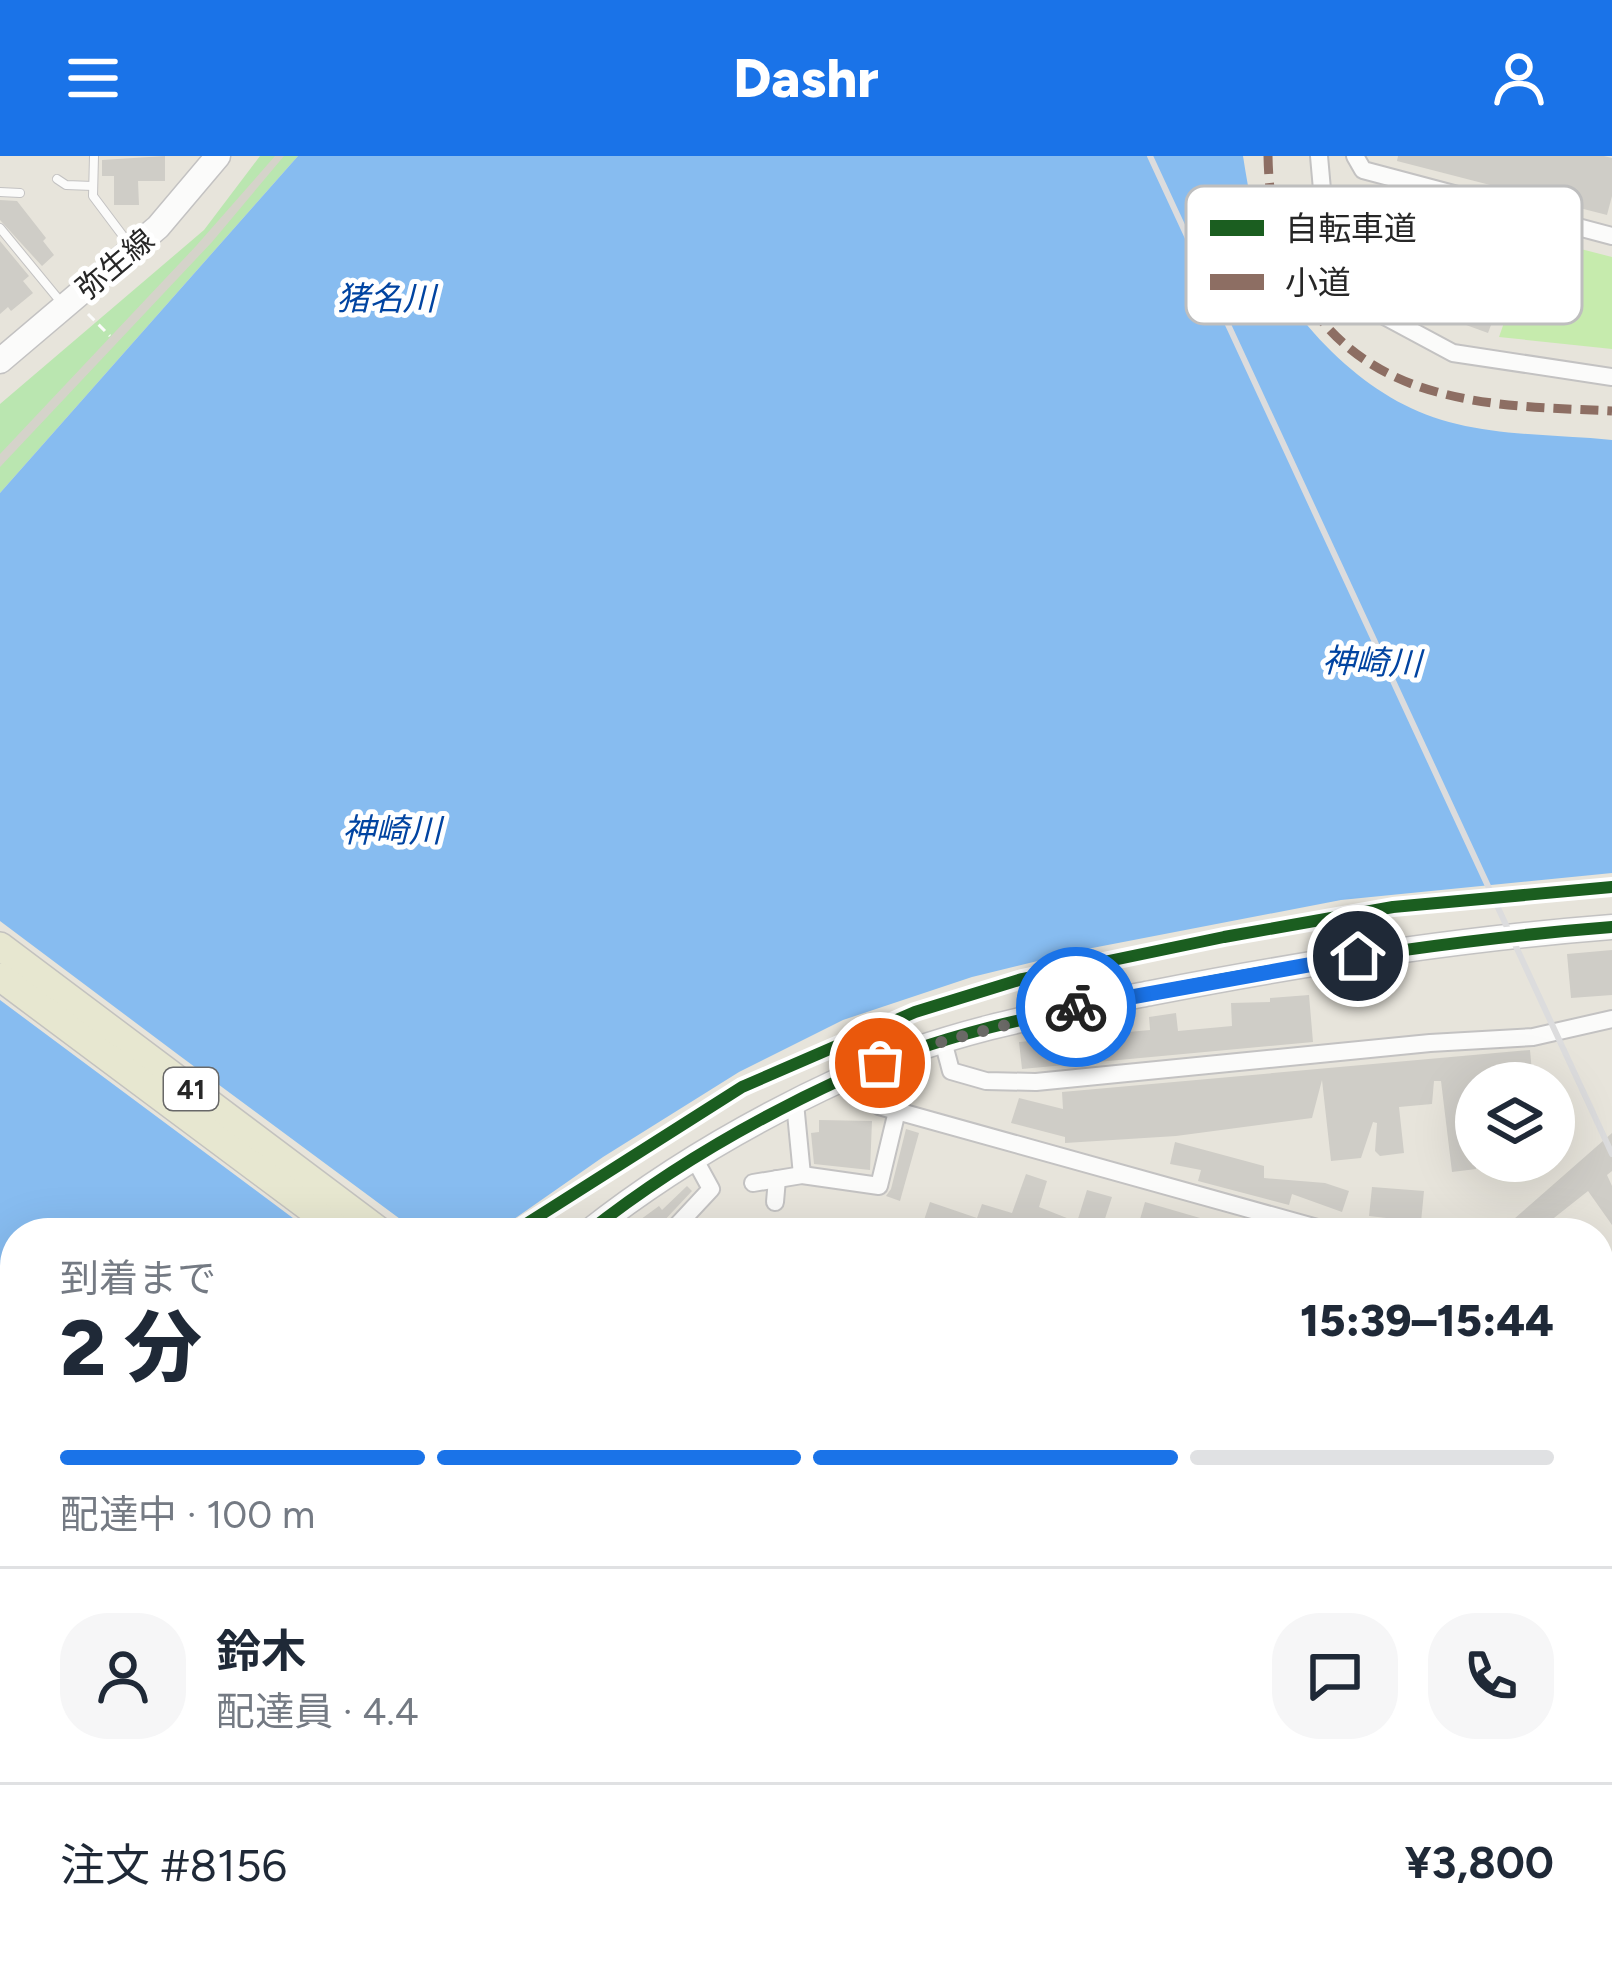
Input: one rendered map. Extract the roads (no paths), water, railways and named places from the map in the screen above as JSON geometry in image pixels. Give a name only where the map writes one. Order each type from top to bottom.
[{"type":"main road","name":"41","points":[[0,946],[362,1218]]},
{"type":"main road","name":"41","points":[[0,976],[323,1218]]},
{"type":"street","name":"弥生線","points":[[0,362],[75,310],[158,227],[218,156]]},
{"type":"street","points":[[1319,156],[1322,186]]},
{"type":"street","points":[[1355,156],[1363,170],[1423,186]]},
{"type":"street","points":[[1582,228],[1612,236]]},
{"type":"street","points":[[1399,324],[1453,353],[1612,377]]},
{"type":"street","points":[[605,1218],[645,1187],[795,1103],[844,1078],[944,1041],[1069,1009],[1336,959],[1612,927]]},
{"type":"street","points":[[944,1041],[951,1071],[986,1081],[1036,1082],[1533,1036],[1612,1019]]},
{"type":"street","points":[[844,1078],[879,1106],[1271,1218]]},
{"type":"street","points":[[795,1103],[802,1175]]},
{"type":"street","points":[[753,1183],[802,1175],[878,1186],[897,1111]]},
{"type":"street","points":[[684,1218],[712,1189],[694,1158]]},
{"type":"street","points":[[775,1202],[777,1179]]},
{"type":"lane","points":[[94,156],[93,196],[133,249]]},
{"type":"lane","points":[[57,179],[67,185],[93,186]]},
{"type":"lane","points":[[0,192],[20,193]]},
{"type":"lane","points":[[0,228],[75,310]]},
{"type":"water","name":"神崎川","points":[[298,156],[1243,156],[1249,186],[1186,186],[1186,324],[1307,324],[1384,393],[1441,420],[1514,433],[1612,440],[1612,873],[1341,900],[1087,949],[972,977],[843,1020],[739,1072],[516,1218],[0,1218],[0,493]]},
{"type":"railway","points":[[1150,156],[1186,234]]},
{"type":"railway","points":[[1228,324],[1612,1154]]},
{"type":"water label","name":"猪名川","points":[[386,298]]}]
